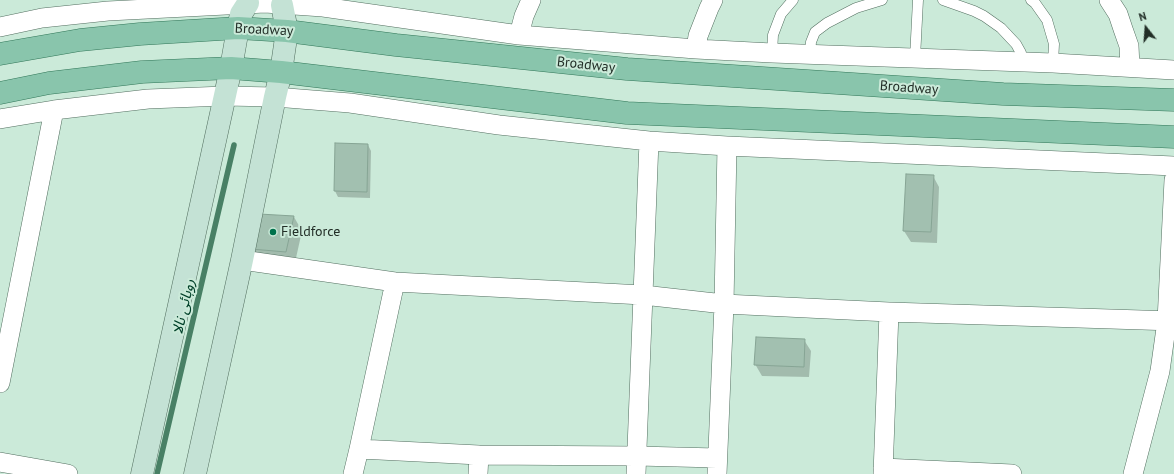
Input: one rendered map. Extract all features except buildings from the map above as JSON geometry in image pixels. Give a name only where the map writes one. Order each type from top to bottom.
[{"type":"main road","name":"Broadway","points":[[0,54],[80,40],[140,34],[238,28],[287,31],[396,45],[627,69],[1003,94],[1174,100]]},
{"type":"main road","points":[[0,93],[49,84],[142,72],[231,68],[281,72],[627,113],[1174,137]]},
{"type":"street","points":[[519,35],[524,16],[531,0]]},
{"type":"street","points":[[696,49],[698,36],[713,0]]},
{"type":"street","points":[[1110,0],[1124,28],[1128,46],[1130,67]]},
{"type":"street","points":[[1,22],[108,11],[249,2],[306,3],[519,35],[696,49],[772,54],[1053,63],[1174,70]]},
{"type":"street","points":[[142,474],[225,96],[238,28],[242,14],[249,2]]},
{"type":"street","points":[[195,474],[281,72],[287,31],[280,2]]},
{"type":"street","points":[[0,119],[54,110],[148,99],[225,96],[275,97],[350,103],[499,125],[649,141],[727,146],[1174,166]]},
{"type":"street","points":[[0,383],[7,310],[54,110]]},
{"type":"street","points":[[636,465],[649,141]]},
{"type":"street","points":[[359,449],[636,465],[717,466],[724,304],[727,146]]},
{"type":"street","points":[[1133,474],[1160,371],[1170,321],[1174,180]]},
{"type":"street","points":[[242,260],[395,282],[643,295],[724,304],[889,312],[1170,321]]},
{"type":"street","points":[[353,474],[395,282]]},
{"type":"street","points":[[889,312],[883,471],[1012,474]]},
{"type":"street","points":[[478,474],[479,455]]},
{"type":"street","points":[[0,462],[63,474]]},
{"type":"lane","points":[[772,54],[773,35],[781,14],[793,0]]},
{"type":"lane","points":[[810,55],[815,32],[827,22],[856,8],[882,0]]},
{"type":"lane","points":[[915,58],[918,0]]},
{"type":"lane","points":[[943,0],[974,11],[1001,28],[1016,44],[1021,53],[1021,62]]},
{"type":"lane","points":[[1032,0],[1047,20],[1054,44],[1053,63]]},
{"type":"waterway","name":"روہائی نالا","points":[[157,474],[234,145]]},
{"type":"place","name":"Fieldforce","points":[[273,232]]}]
